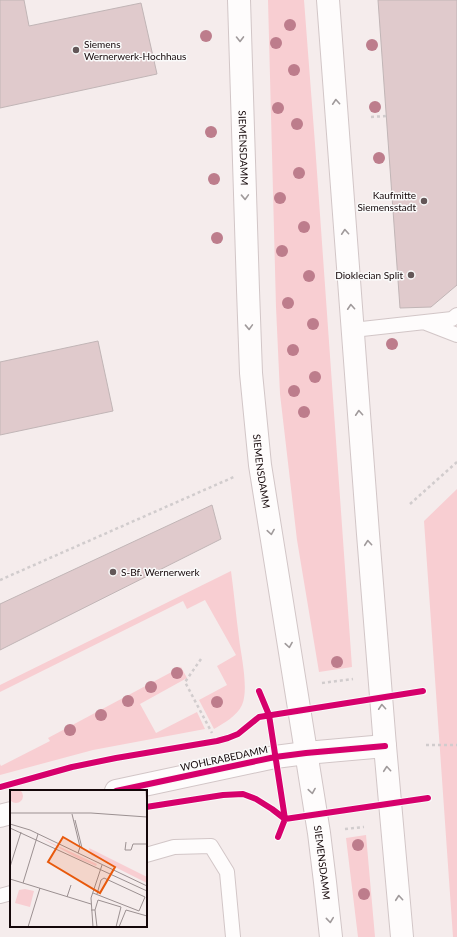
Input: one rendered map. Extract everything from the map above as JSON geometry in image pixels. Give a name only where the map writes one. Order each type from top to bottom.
[{"type":"main road","name":"SIEMENSDAMM","points":[[239,0],[251,365],[260,465],[306,753],[325,882],[331,937]]},
{"type":"main road","points":[[328,0],[368,542],[402,937]]},
{"type":"main road","name":"WOHLRABEDAMM","points":[[121,790],[275,757],[385,746]]},
{"type":"main road","points":[[0,816],[10,813]]},
{"type":"lane","points":[[353,330],[452,319],[457,315]]},
{"type":"lane","points":[[424,322],[457,335]]},
{"type":"lane","points":[[147,855],[174,847],[211,846],[227,872],[233,937]]},
{"type":"lane","points":[[0,896],[10,893]]},
{"type":"path","points":[[371,117],[386,116]]},
{"type":"path","points":[[410,504],[457,462]]},
{"type":"path","points":[[0,580],[260,465]]},
{"type":"path","points":[[201,659],[185,682],[212,733]]},
{"type":"path","points":[[321,683],[352,678]]},
{"type":"path","points":[[426,745],[457,745]]},
{"type":"path","points":[[344,830],[364,826]]},
{"type":"shaded area","points":[[268,0],[304,0],[315,144],[352,667],[319,672],[297,540],[280,394],[276,307]]},
{"type":"shaded area","points":[[457,489],[457,937],[453,937],[424,521]]},
{"type":"shaded area","points":[[231,571],[245,690],[242,705],[237,713],[214,729],[199,700],[227,685],[217,666],[236,655],[205,600],[187,609],[183,601],[0,692],[0,685]]},
{"type":"shaded area","points":[[181,667],[187,678],[140,704],[156,733],[197,712],[205,729],[93,750],[0,775],[0,764],[1,766],[50,741],[48,738]]},
{"type":"shaded area","points":[[366,835],[375,937],[358,937],[346,838]]},
{"type":"building","name":"Siemens Wernerwerk-Hochhaus","points":[[0,0],[24,0],[29,26],[141,3],[157,74],[0,108]]},
{"type":"building","name":"Kaufmitte Siemensstadt","points":[[378,0],[457,0],[457,285],[431,307],[400,308]]},
{"type":"building","points":[[98,341],[113,411],[0,435],[0,362]]},
{"type":"building","name":"S-Bf. Wernerwerk","points":[[212,505],[221,539],[0,650],[0,604]]},
{"type":"cycle path","points":[[259,691],[269,715],[285,819],[278,837]]},
{"type":"cycle path","points":[[0,787],[72,767],[217,741],[238,734],[259,717],[423,691]]},
{"type":"cycle path","points":[[121,790],[275,757],[385,746]]},
{"type":"cycle path","points":[[147,807],[223,795],[243,794],[256,799],[285,819],[428,798]]},
{"type":"place","name":"Siemens Wernerwerk-Hochhaus","points":[[76,50]]},
{"type":"place","name":"Kaufmitte Siemensstadt","points":[[424,201]]},
{"type":"place","name":"Dioklecian Split","points":[[411,275]]},
{"type":"place","name":"S-Bf. Wernerwerk","points":[[113,572]]}]
